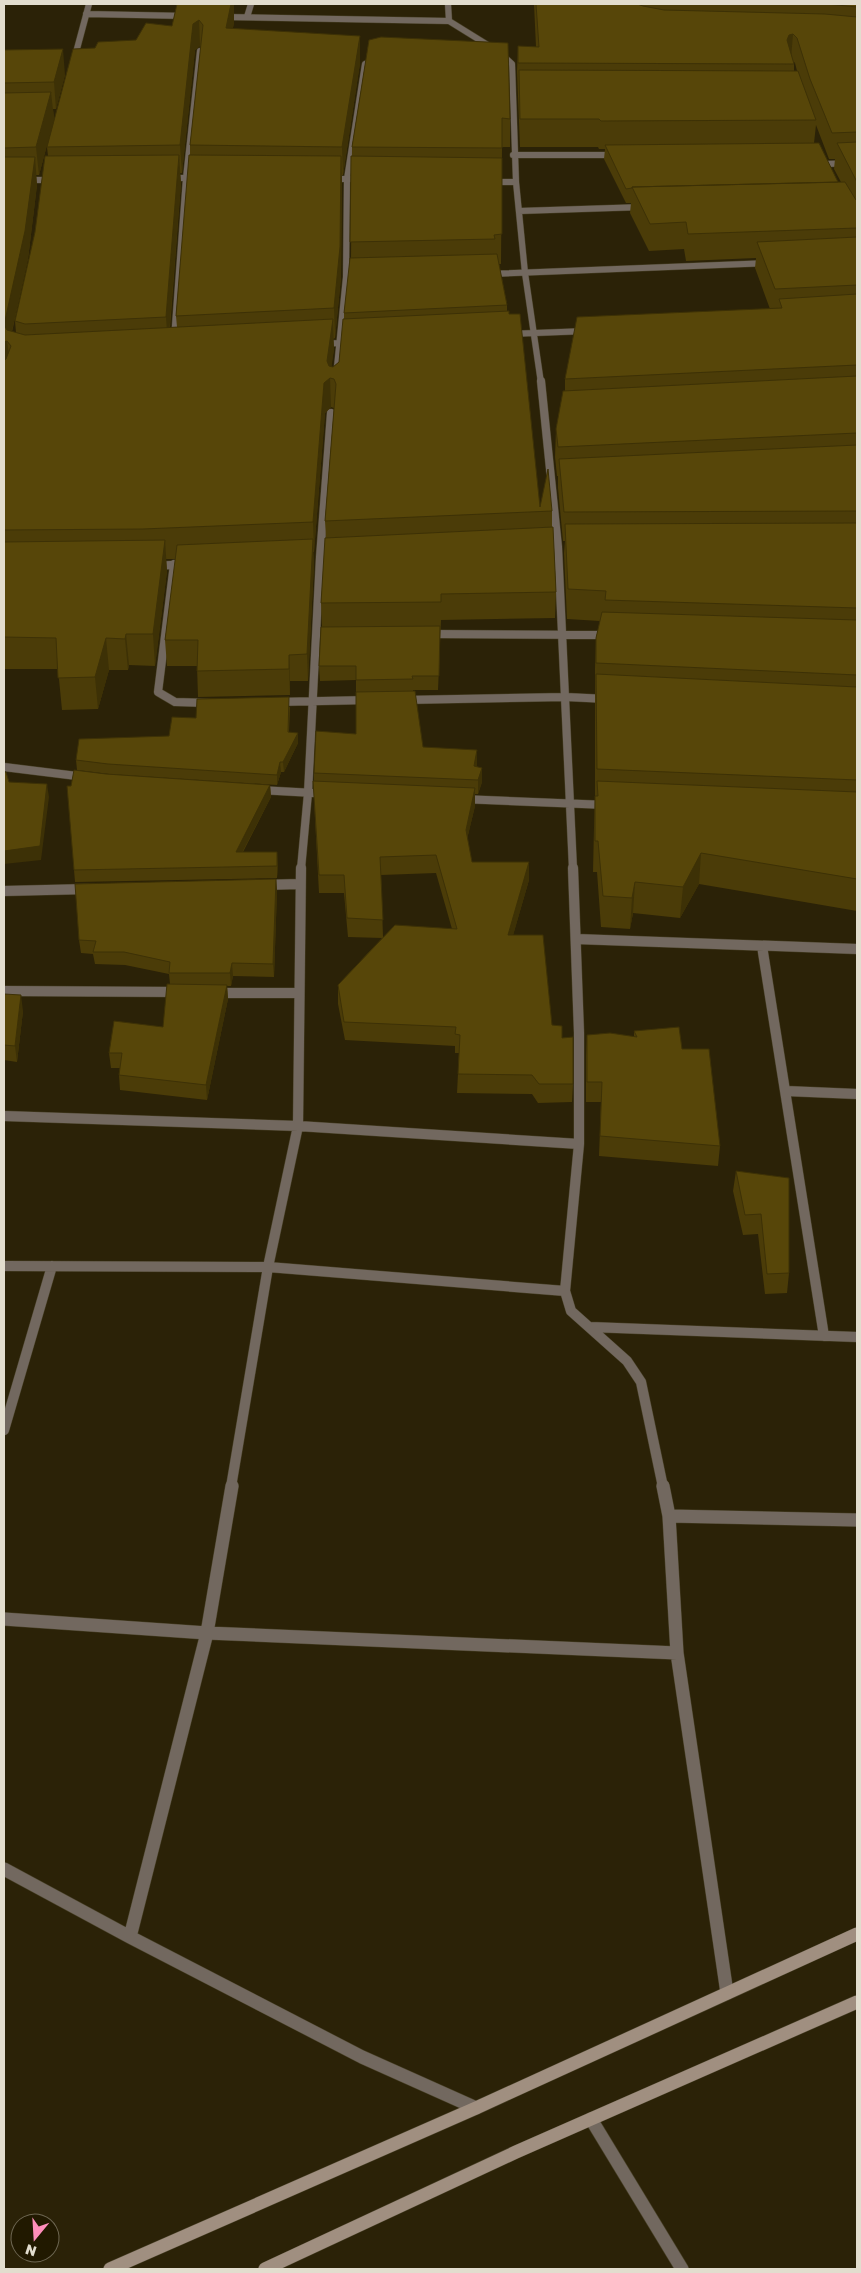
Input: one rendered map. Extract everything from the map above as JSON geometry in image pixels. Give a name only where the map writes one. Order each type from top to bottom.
[{"type":"main road","points":[[110,2269],[476,2108],[857,1934]]},
{"type":"main road","points":[[265,2269],[591,2119],[857,2002]]},
{"type":"street","points":[[72,68],[89,4]]},
{"type":"street","points":[[247,17],[251,4]]},
{"type":"street","points":[[448,4],[449,21]]},
{"type":"street","points":[[86,14],[200,16]]},
{"type":"street","points":[[219,17],[449,21],[464,33],[506,56],[512,64],[513,155],[518,211],[525,273],[550,414],[571,803],[579,1033],[579,1144],[565,1291],[571,1311],[627,1361],[641,1382],[669,1516],[677,1653],[727,1994]]},
{"type":"street","points":[[174,344],[186,178],[200,51]]},
{"type":"street","points":[[486,56],[506,56]]},
{"type":"street","points":[[335,381],[346,277],[347,179],[365,64],[383,59]]},
{"type":"street","points":[[513,93],[522,93]]},
{"type":"street","points":[[513,155],[622,154]]},
{"type":"street","points":[[829,171],[824,161],[857,163]]},
{"type":"street","points":[[42,189],[45,171]]},
{"type":"street","points":[[158,178],[205,178]]},
{"type":"street","points":[[318,179],[376,180]]},
{"type":"street","points":[[4,180],[62,180]]},
{"type":"street","points":[[486,182],[516,182]]},
{"type":"street","points":[[518,211],[647,207]]},
{"type":"street","points":[[485,274],[779,262]]},
{"type":"street","points":[[346,277],[356,277]]},
{"type":"street","points":[[506,334],[592,330]]},
{"type":"street","points":[[310,344],[359,342]]},
{"type":"street","points":[[130,1937],[207,1633],[268,1266],[298,1126],[297,993],[299,884],[308,793],[312,701],[321,635],[321,557],[331,413]]},
{"type":"street","points":[[553,482],[562,482]]},
{"type":"street","points":[[548,547],[568,547]]},
{"type":"street","points":[[146,566],[194,563]]},
{"type":"street","points":[[174,564],[158,692],[165,699],[181,703],[214,703]]},
{"type":"street","points":[[414,635],[563,634],[622,636]]},
{"type":"street","points":[[390,700],[566,697],[614,699]]},
{"type":"street","points":[[263,702],[380,700]]},
{"type":"street","points":[[4,767],[98,778]]},
{"type":"street","points":[[251,789],[328,794]]},
{"type":"street","points":[[454,799],[620,806]]},
{"type":"street","points":[[250,886],[299,884]]},
{"type":"street","points":[[4,891],[102,889]]},
{"type":"street","points":[[576,939],[857,949]]},
{"type":"street","points":[[762,946],[824,1336]]},
{"type":"street","points":[[4,991],[190,992]]},
{"type":"street","points":[[209,993],[297,993]]},
{"type":"street","points":[[786,1091],[857,1094]]},
{"type":"street","points":[[4,1116],[298,1126],[579,1144]]},
{"type":"street","points":[[4,1266],[268,1266],[565,1291]]},
{"type":"street","points":[[4,1430],[52,1266]]},
{"type":"street","points":[[590,1327],[857,1338]]},
{"type":"street","points":[[669,1516],[857,1520]]},
{"type":"street","points":[[4,1619],[207,1633],[677,1653]]},
{"type":"street","points":[[4,1869],[130,1937],[362,2057],[476,2108]]},
{"type":"street","points":[[591,2119],[682,2269]]},
{"type":"building","points":[[177,4],[231,4],[226,28],[360,36],[342,147],[190,145],[203,25],[199,20],[193,24],[180,145],[47,147],[73,49],[95,48],[98,42],[136,40],[146,23],[172,26]]},
{"type":"building","points":[[536,4],[637,4],[664,10],[825,14],[857,17],[857,132],[832,133],[810,79],[797,38],[793,34],[789,35],[787,40],[794,64],[518,63],[518,46],[539,47]]},
{"type":"building","points":[[827,4],[857,4],[857,7]]},
{"type":"building","points":[[381,37],[508,43],[510,119],[502,118],[502,148],[352,147],[369,40]]},
{"type":"building","points":[[63,49],[54,82],[4,83],[4,50]]},
{"type":"building","points":[[519,70],[798,71],[816,120],[601,121],[599,119],[520,119]]},
{"type":"building","points":[[51,92],[36,147],[4,148],[4,93]]},
{"type":"building","points":[[857,142],[857,182],[837,143]]},
{"type":"building","points":[[819,143],[838,182],[632,187],[626,189],[605,145]]},
{"type":"building","points":[[179,155],[166,317],[25,324],[15,321],[35,232],[45,156]]},
{"type":"building","points":[[189,155],[341,156],[340,247],[334,308],[176,316]]},
{"type":"building","points":[[351,156],[502,158],[502,234],[494,235],[495,239],[350,242]]},
{"type":"building","points":[[4,157],[35,157],[25,231],[4,325]]},
{"type":"building","points":[[845,182],[857,201],[857,228],[688,234],[686,222],[650,224],[632,187]]},
{"type":"building","points":[[857,237],[857,285],[775,289],[757,242]]},
{"type":"building","points":[[497,254],[507,305],[344,313],[350,258]]},
{"type":"building","points":[[857,294],[857,365],[565,379],[577,317],[782,308],[779,299]]},
{"type":"building","points":[[509,311],[509,314],[520,314],[540,507],[548,469],[552,511],[325,521],[336,384],[334,379],[330,378],[324,383],[313,522],[143,529],[4,530],[4,361],[11,346],[7,341],[4,342],[4,325],[7,330],[25,335],[333,319],[327,361],[329,366],[333,367],[339,362],[343,319]]},
{"type":"building","points":[[857,376],[857,433],[558,447],[556,429],[563,391]]},
{"type":"building","points":[[857,445],[857,511],[564,512],[559,459]]},
{"type":"building","points":[[857,523],[857,608],[605,600],[606,591],[568,589],[565,524]]},
{"type":"building","points":[[553,527],[556,592],[441,594],[441,602],[321,603],[325,538]]},
{"type":"building","points":[[313,539],[307,654],[289,655],[289,669],[197,671],[198,640],[165,640],[177,545]]},
{"type":"building","points":[[165,540],[153,634],[126,634],[125,639],[106,638],[95,677],[58,678],[56,638],[4,637],[4,542]]},
{"type":"building","points":[[602,612],[857,620],[857,675],[596,663],[596,638]]},
{"type":"building","points":[[440,626],[439,676],[412,676],[413,679],[356,680],[356,666],[319,666],[321,627]]},
{"type":"building","points":[[596,674],[857,687],[857,780],[597,769]]},
{"type":"building","points":[[415,691],[423,747],[477,750],[474,766],[482,768],[478,780],[314,773],[316,731],[356,734],[356,692]]},
{"type":"building","points":[[289,697],[288,732],[298,733],[283,762],[280,762],[277,775],[108,764],[76,760],[79,739],[169,736],[172,717],[196,718],[197,699]]},
{"type":"building","points":[[74,770],[106,774],[270,785],[236,852],[277,852],[277,866],[74,870],[67,786],[71,786]]},
{"type":"building","points":[[4,772],[6,772],[9,782],[47,784],[40,846],[4,851]]},
{"type":"building","points":[[313,781],[475,788],[466,830],[472,862],[529,862],[508,935],[543,935],[552,1025],[562,1026],[562,1038],[573,1037],[573,1084],[539,1084],[532,1075],[458,1074],[460,1035],[455,1034],[456,1027],[344,1022],[338,985],[395,925],[457,929],[436,855],[380,857],[383,920],[347,918],[344,875],[319,875]]},
{"type":"building","points":[[597,781],[857,792],[857,879],[701,853],[683,887],[635,882],[632,898],[603,896],[598,841],[595,841]]},
{"type":"building","points":[[276,879],[273,964],[232,963],[230,973],[169,973],[170,962],[124,952],[93,952],[96,941],[79,940],[75,884]]},
{"type":"building","points":[[167,984],[227,985],[206,1085],[119,1075],[122,1053],[109,1053],[114,1021],[163,1027]]},
{"type":"building","points":[[4,994],[21,995],[15,1046],[4,1045]]},
{"type":"building","points":[[679,1027],[682,1049],[709,1049],[720,1146],[600,1136],[602,1082],[587,1082],[587,1035],[610,1033],[637,1037],[634,1031]]},
{"type":"building","points":[[736,1171],[789,1178],[789,1273],[767,1274],[761,1214],[745,1215]]}]
